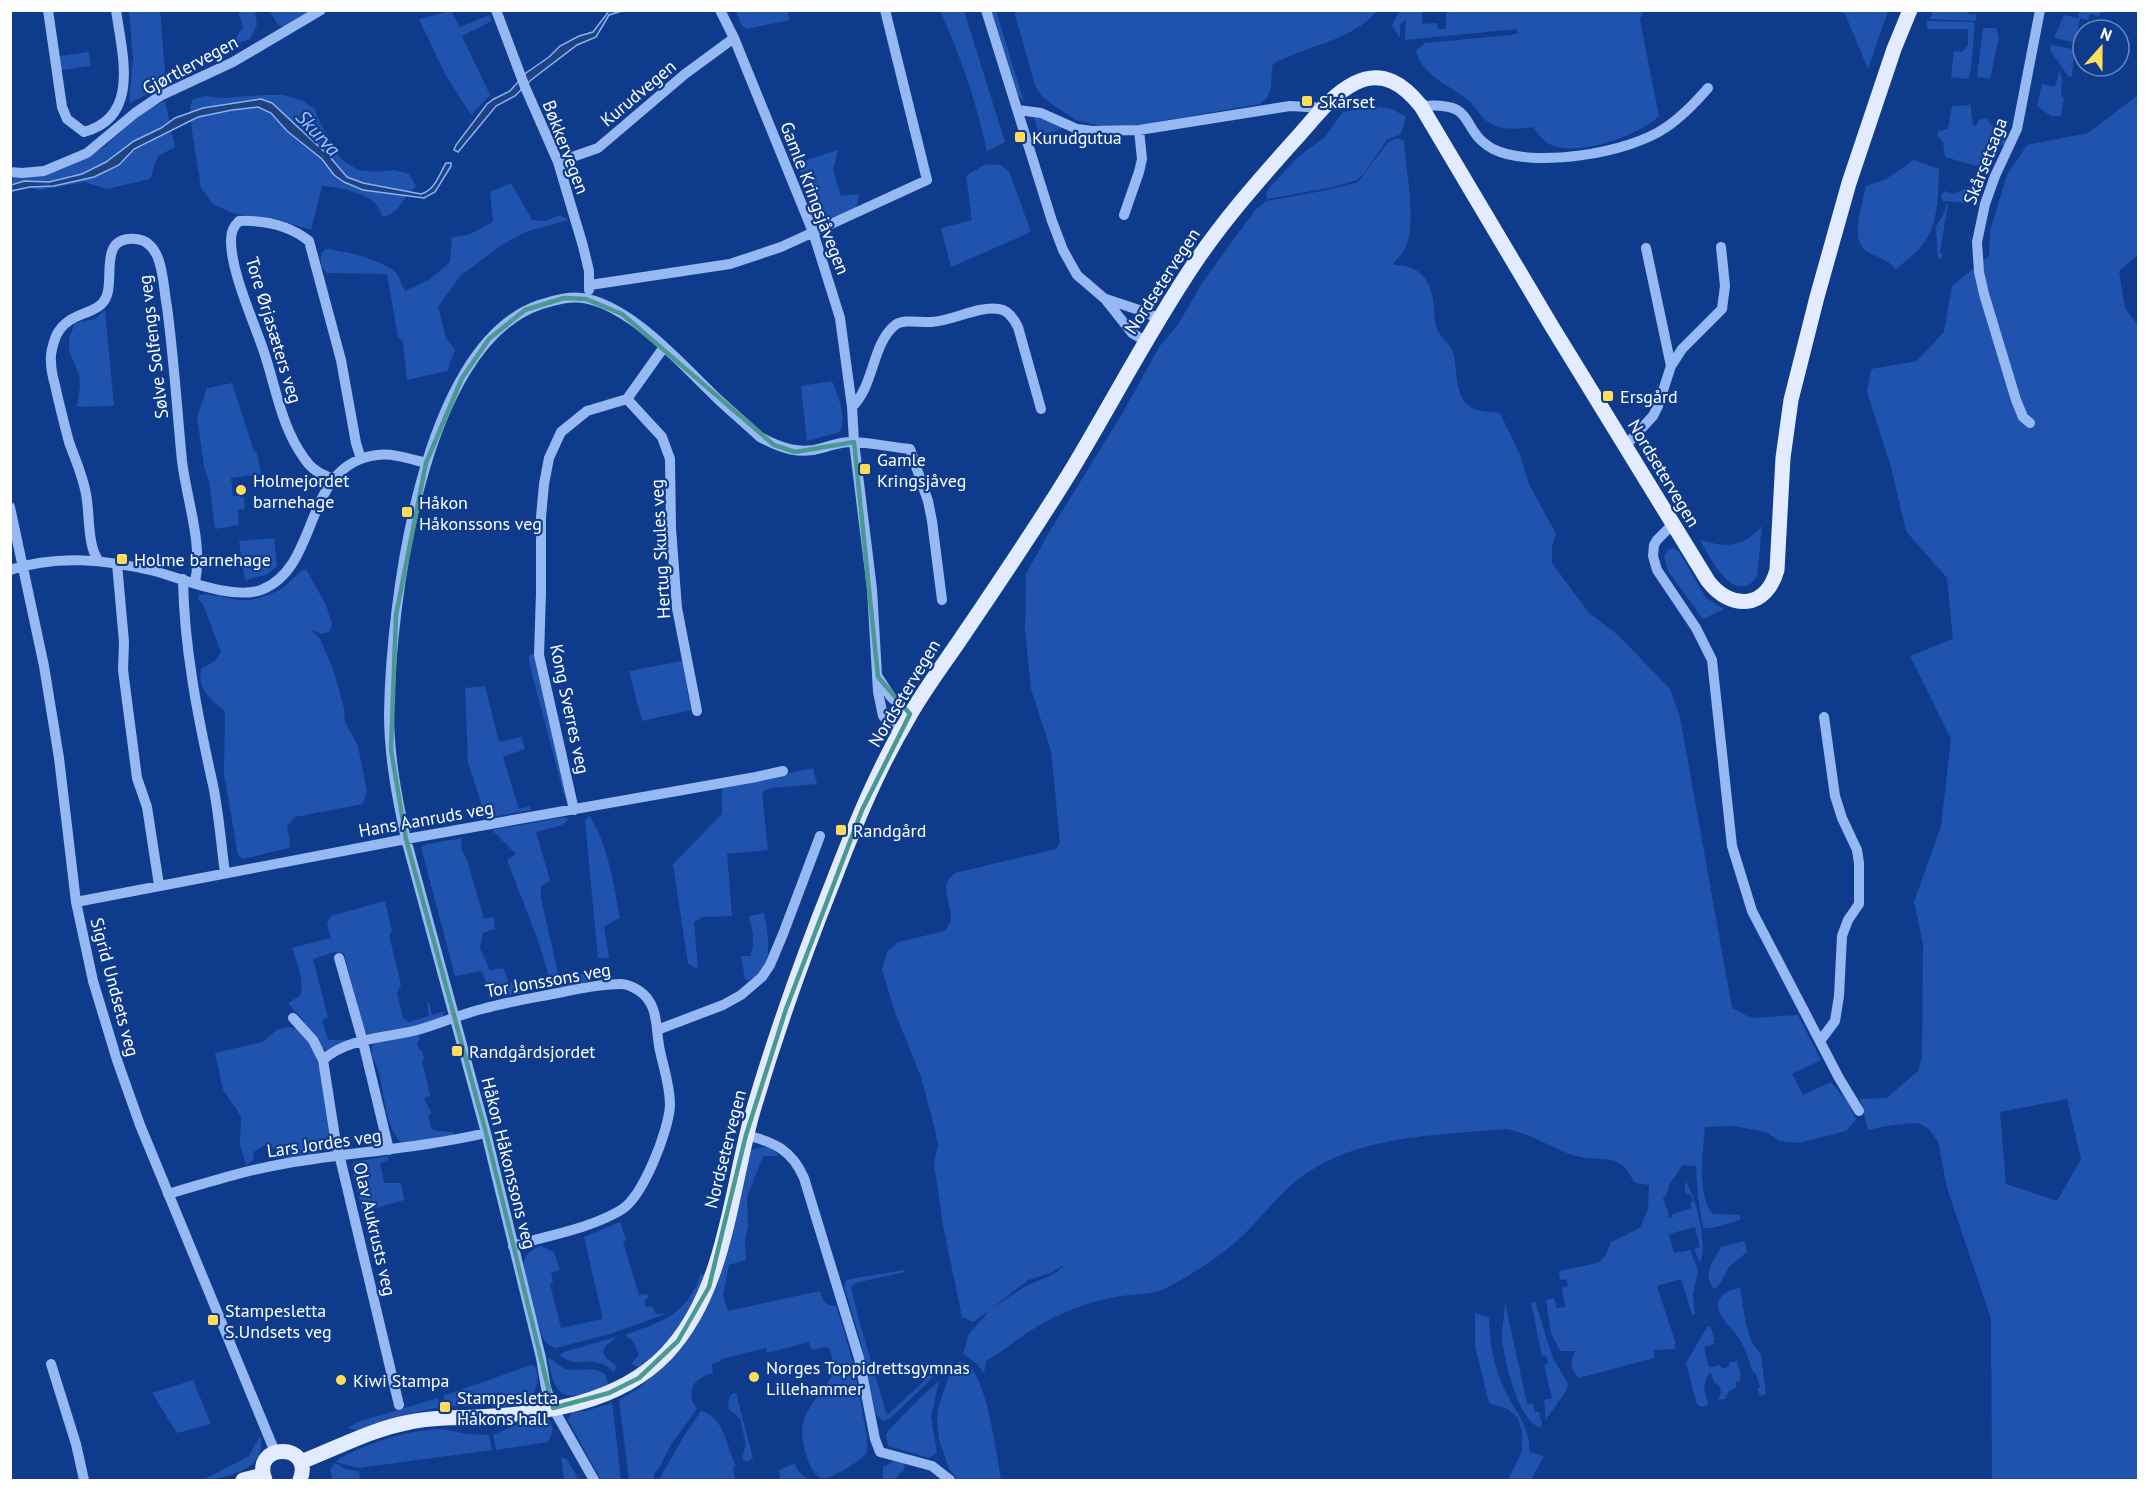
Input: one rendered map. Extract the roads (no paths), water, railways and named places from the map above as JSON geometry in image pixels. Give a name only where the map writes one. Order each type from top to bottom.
[{"type":"main road","name":"Nordsetervegen","points":[[301,1462],[373,1432],[415,1420],[506,1416],[553,1408],[609,1394],[652,1368],[689,1326],[708,1287],[721,1243],[746,1135],[786,1009],[861,810],[910,714],[1052,500],[1145,341],[1193,266],[1248,192],[1342,91],[1368,78],[1382,78],[1395,82],[1409,92],[1421,106],[1708,581],[1724,597],[1736,601],[1750,601],[1760,596],[1771,584],[1775,574],[1786,431],[1804,349],[1849,183],[1894,49],[1910,10]]},
{"type":"main road","points":[[243,1480],[264,1478],[263,1467],[266,1460],[275,1452],[288,1451],[301,1462],[303,1474],[300,1480]]},
{"type":"street","points":[[48,10],[62,107],[67,119],[84,132],[96,129],[107,120],[116,111],[122,99],[124,69],[116,10]]},
{"type":"street","name":"Gjørtlervegen","points":[[10,172],[44,171],[87,153],[135,113],[160,96],[233,62],[321,10]]},
{"type":"street","name":"Bøkkervegen","points":[[496,10],[523,82],[558,162],[583,246],[590,285],[586,299]]},
{"type":"street","name":"Gamle Kringsjåvegen","points":[[720,10],[734,38],[813,232],[840,318],[872,589],[878,692],[883,716],[900,733]]},
{"type":"street","points":[[590,285],[730,264],[781,247],[927,180],[885,10]]},
{"type":"street","points":[[986,10],[1063,250],[1077,275],[1105,299],[1132,333],[1145,341]]},
{"type":"street","name":"Skårsetsaga","points":[[2030,423],[2022,417],[2016,400],[1984,294],[1977,252],[1978,231],[1985,204],[2017,129],[2040,10]]},
{"type":"street","name":"Kurudvegen","points":[[558,162],[598,148],[685,74],[734,38]]},
{"type":"street","points":[[1421,106],[1454,107],[1461,112],[1479,138],[1501,152],[1521,157],[1571,158],[1648,138],[1678,119],[1708,88]]},
{"type":"street","points":[[1018,110],[1041,113],[1077,129],[1092,131],[1139,130],[1290,106],[1324,108]]},
{"type":"street","points":[[1124,215],[1142,159],[1139,130]]},
{"type":"street","name":"Tore Ørjasæters veg","points":[[333,479],[314,470],[303,458],[277,397],[266,356],[234,262],[231,242],[232,228],[239,221],[255,220],[276,224],[299,232],[309,241],[341,360],[361,459]]},
{"type":"street","name":"Sølve Solfengs veg","points":[[98,560],[92,552],[86,491],[57,397],[50,363],[57,335],[66,322],[75,316],[96,309],[106,299],[109,292],[111,253],[115,246],[120,242],[143,240],[151,245],[161,267],[174,366],[187,498],[197,549],[198,570],[195,582]]},
{"type":"street","points":[[1625,446],[1653,416],[1671,366],[1682,349],[1692,336],[1722,309],[1725,286],[1721,247]]},
{"type":"street","points":[[1646,248],[1671,366]]},
{"type":"street","name":"Håkon Håkonssons veg","points":[[594,1480],[553,1408],[546,1388],[486,1133],[397,801],[391,750],[390,706],[395,623],[414,511],[426,463],[462,378],[489,339],[507,322],[525,310],[564,298],[586,299],[622,314],[664,347],[760,437],[774,445],[795,452],[821,449],[838,442],[854,441]]},
{"type":"street","points":[[1105,299],[1159,319]]},
{"type":"street","points":[[852,408],[862,398],[885,338],[896,324],[941,321],[984,309],[1002,309],[1013,317],[1018,327],[1041,409]]},
{"type":"street","points":[[627,399],[664,347]]},
{"type":"street","name":"Hertug Skules veg","points":[[627,399],[662,437],[670,459],[671,528],[677,608],[698,711]]},
{"type":"street","name":"Kong Sverres veg","points":[[574,810],[538,656],[541,517],[544,484],[549,458],[561,432],[587,411],[627,399]]},
{"type":"street","points":[[854,441],[910,449],[933,521],[942,600]]},
{"type":"street","points":[[10,570],[58,561],[98,560],[243,594],[260,590],[275,583],[293,562],[324,493],[333,479],[345,468],[361,459],[376,455],[388,455],[426,463]]},
{"type":"street","name":"Sigrid Undsets veg","points":[[10,507],[44,666],[59,758],[76,902],[87,960],[109,1035],[140,1125],[275,1452]]},
{"type":"street","points":[[1673,524],[1657,540],[1653,556],[1657,570],[1704,640],[1712,660],[1732,846],[1740,875],[1752,912],[1839,1078],[1859,1111]]},
{"type":"street","points":[[117,564],[124,642],[123,670],[137,778],[147,807],[159,885]]},
{"type":"street","points":[[183,579],[183,603],[193,676],[213,786],[225,873]]},
{"type":"street","points":[[878,677],[891,697],[910,714]]},
{"type":"street","points":[[1820,1041],[1835,1021],[1839,996],[1842,936],[1848,920],[1859,904],[1857,850],[1842,818],[1835,796],[1824,717]]},
{"type":"street","name":"Hans Aanruds veg","points":[[76,902],[406,839],[783,771]]},
{"type":"street","points":[[657,1030],[723,1005],[741,995],[762,977],[770,965],[783,934],[820,836]]},
{"type":"street","name":"Olav Aukrusts veg","points":[[339,958],[363,1042],[389,1150]]},
{"type":"street","name":"Tor Jonssons veg","points":[[454,1018],[481,1009],[548,995],[595,986],[624,984],[638,990],[656,1012],[660,1049],[669,1087],[670,1108],[655,1158],[642,1188],[623,1209],[607,1217],[513,1246]]},
{"type":"street","name":"Olav Aukrusts veg","points":[[293,1018],[313,1040],[322,1060],[335,1137],[399,1405]]},
{"type":"street","points":[[322,1060],[330,1053],[363,1042],[420,1029],[454,1018]]},
{"type":"street","name":"Lars Jordes veg","points":[[168,1194],[245,1172],[287,1163],[389,1150],[486,1133]]},
{"type":"street","points":[[746,1135],[778,1145],[799,1166],[859,1358],[875,1439],[880,1452],[932,1466],[950,1480]]},
{"type":"street","points":[[51,1364],[76,1444],[84,1480]]},
{"type":"place","name":"Skårset","points":[[1307,101]]},
{"type":"place","name":"Kurudgutua","points":[[1020,137]]},
{"type":"place","name":"Ersgård","points":[[1608,396]]},
{"type":"place","name":"Gamle Kringsjåveg","points":[[865,469]]},
{"type":"place","name":"Holmejordet barnehage","points":[[241,490]]},
{"type":"place","name":"Håkon Håkonssons veg","points":[[407,512]]},
{"type":"place","name":"Holme barnehage","points":[[122,559]]},
{"type":"place","name":"Randgård","points":[[841,830]]},
{"type":"place","name":"Randgårdsjordet","points":[[457,1051]]},
{"type":"place","name":"Stampesletta S.Undsets veg","points":[[213,1320]]},
{"type":"place","name":"Norges Toppidrettsgymnas Lillehammer","points":[[754,1377]]},
{"type":"place","name":"Kiwi Stampa","points":[[341,1380]]},
{"type":"place","name":"Stampesletta Håkons hall","points":[[445,1407]]},
{"type":"water label","name":"Skurva","points":[[318,133]]}]
